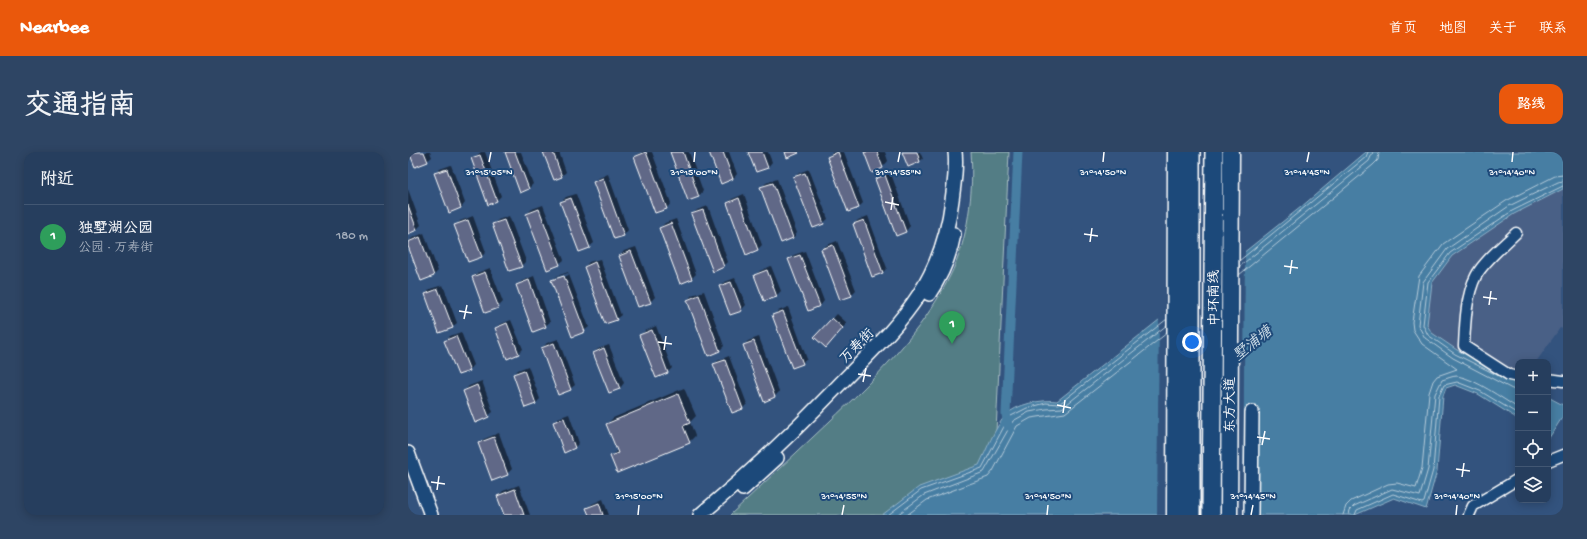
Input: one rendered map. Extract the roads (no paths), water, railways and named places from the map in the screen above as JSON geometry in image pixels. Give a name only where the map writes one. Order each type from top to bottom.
[{"type":"highway","name":"中环南线","points":[[1191,152],[1191,515]]},
{"type":"highway","name":"中环南线","points":[[1211,515],[1214,152]]},
{"type":"main road","points":[[1175,515],[1176,152]]},
{"type":"main road","name":"东方大道","points":[[1229,515],[1231,152]]},
{"type":"street","name":"万寿街","points":[[700,515],[805,421],[886,338],[910,309],[928,281],[943,246],[952,201],[955,152]]},
{"type":"street","name":"万寿街","points":[[712,515],[762,472],[893,340],[935,285],[951,252],[958,217],[961,152]]},
{"type":"street","points":[[1515,376],[1509,375],[1464,346],[1466,312],[1476,276],[1492,257],[1516,233]]},
{"type":"street","points":[[1551,379],[1563,381]]},
{"type":"street","points":[[1251,515],[1252,412]]},
{"type":"street","points":[[408,453],[431,515]]},
{"type":"street","points":[[1551,460],[1563,455]]},
{"type":"street","points":[[1469,515],[1474,506],[1515,481]]},
{"type":"water","name":"墅浦塘","points":[[1366,152],[1563,152],[1563,189],[1514,214],[1452,256],[1432,283],[1427,325],[1432,333],[1457,350],[1515,379],[1515,417],[1478,394],[1455,385],[1446,388],[1443,396],[1437,471],[1426,509],[1394,498],[1355,515],[882,515],[919,487],[979,465],[997,427],[1005,416],[1015,408],[1022,405],[1044,401],[1057,401],[1301,207]]},
{"type":"water","points":[[1551,399],[1563,405],[1563,416],[1551,435]]},
{"type":"waterway","points":[[1008,426],[1006,414],[1018,152]]},
{"type":"place","name":"独墅湖公园","points":[[952,344]]}]
